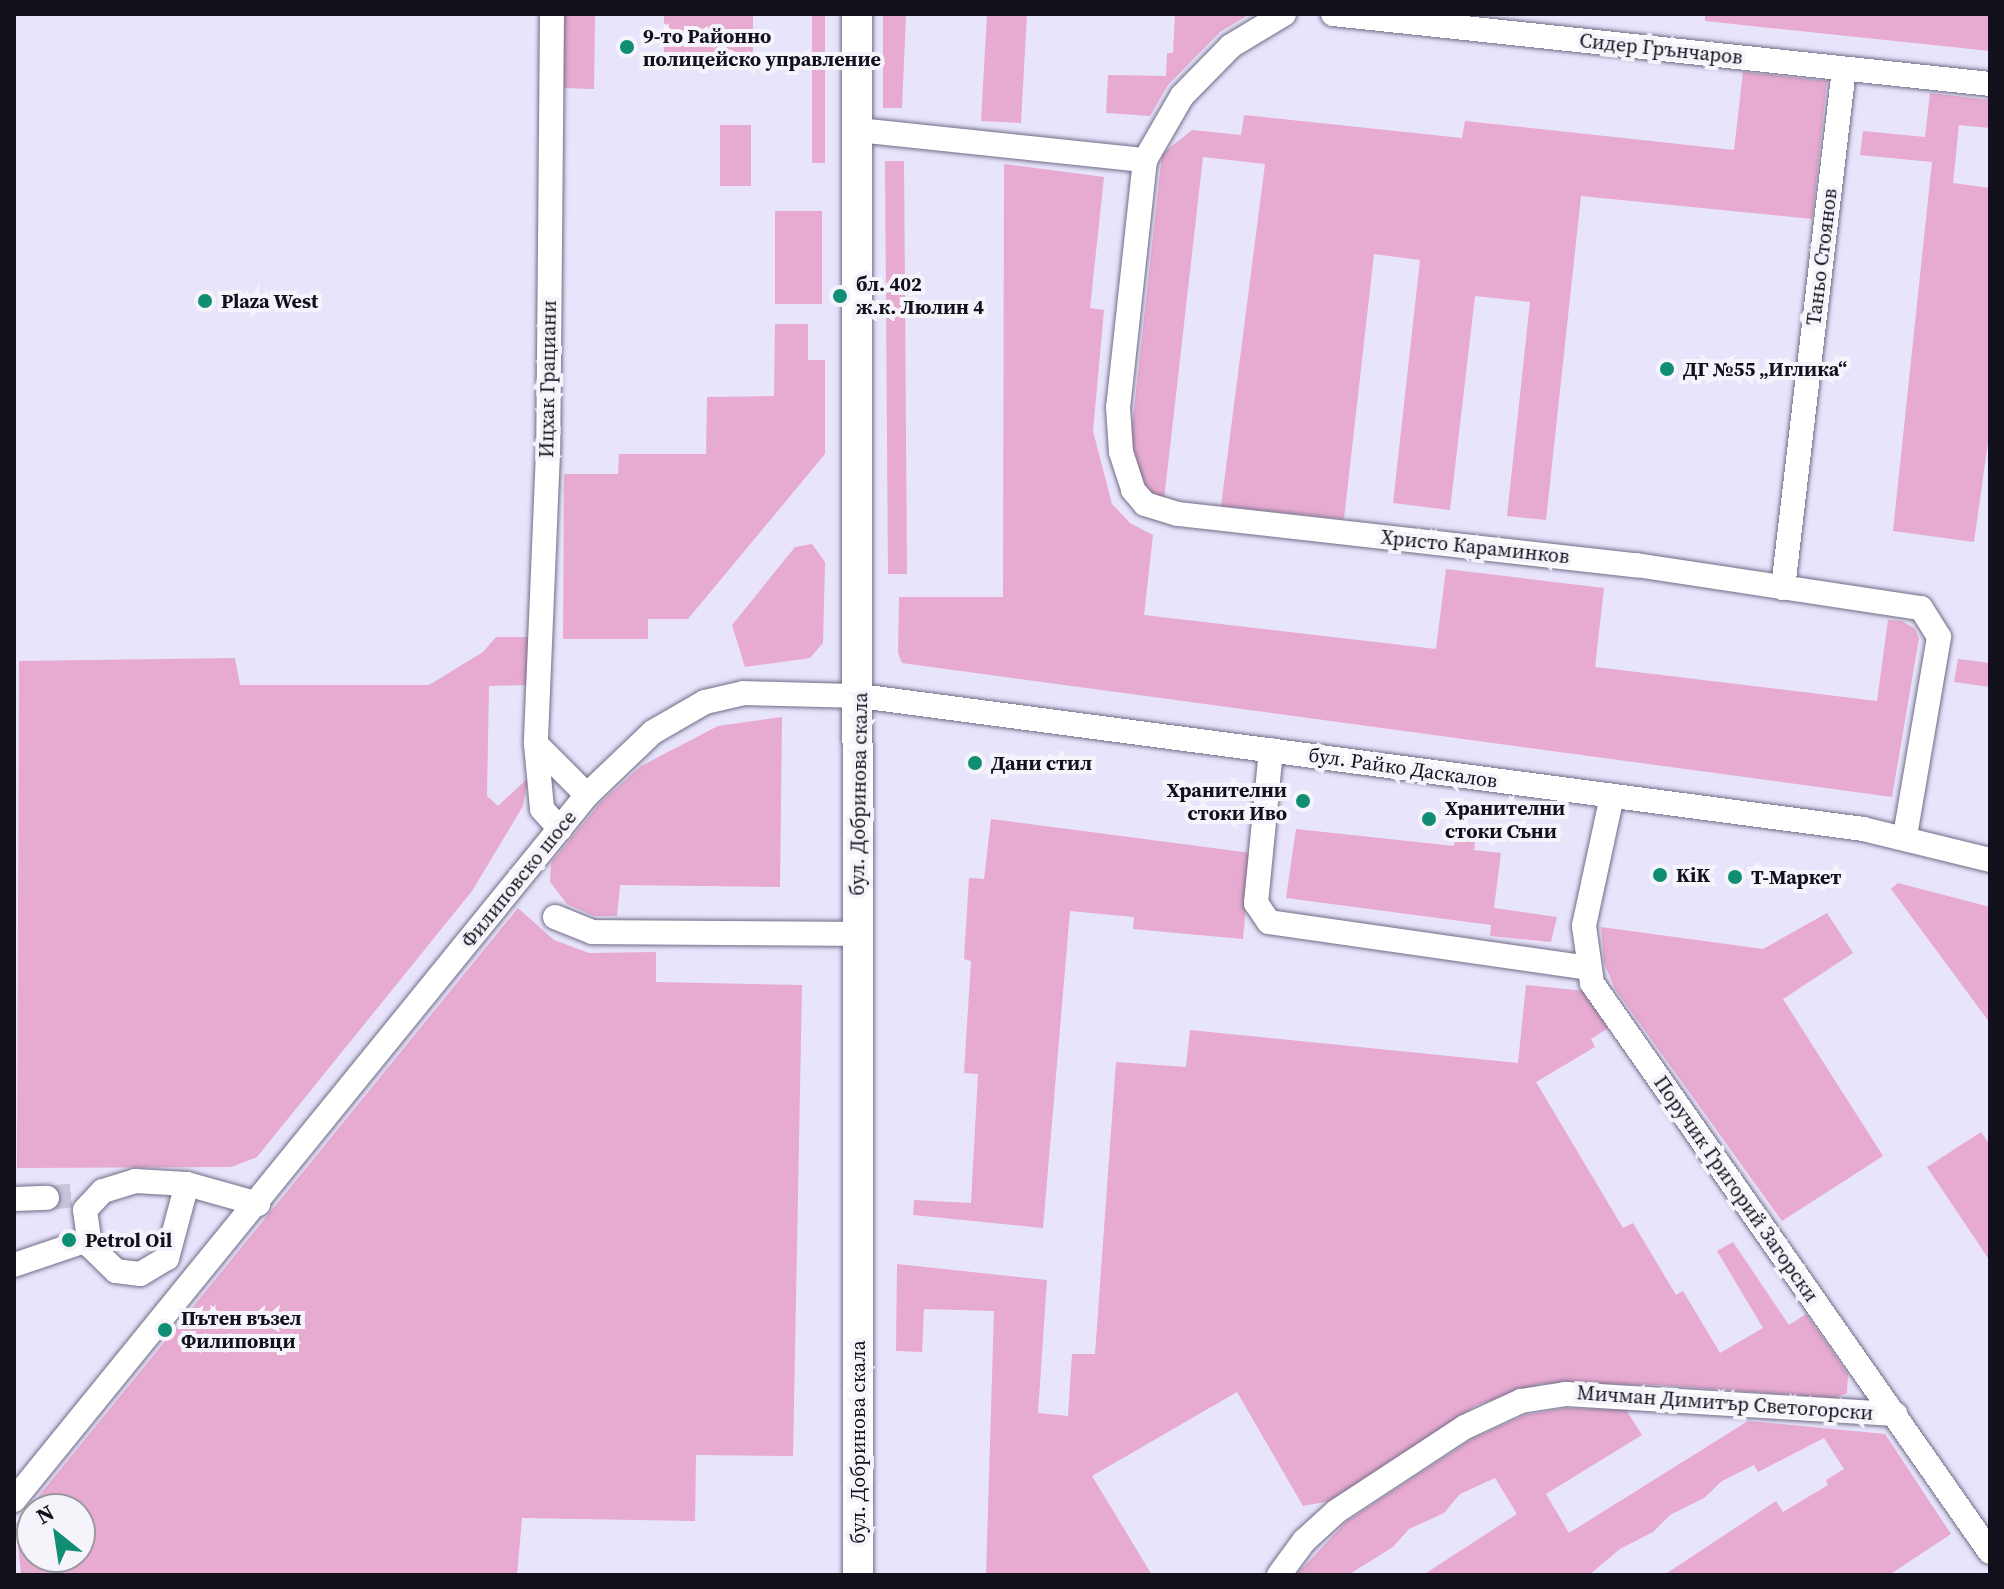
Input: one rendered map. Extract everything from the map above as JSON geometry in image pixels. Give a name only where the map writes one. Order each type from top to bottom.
[{"type":"main road","name":"бул. Добринова скала","points":[[857,14],[860,696],[858,1575]]},
{"type":"street","name":"Ицхак Грациани","points":[[552,14],[548,452],[536,744],[542,809],[560,829]]},
{"type":"street","points":[[858,130],[972,138],[1145,160],[1182,96],[1231,46],[1284,14]]},
{"type":"street","name":"Сидер Грънчаров","points":[[1333,14],[1990,84]]},
{"type":"street","name":"Таньо Стоянов","points":[[1783,588],[1844,69]]},
{"type":"street","name":"Христо Караминков","points":[[1145,160],[1118,407],[1126,474],[1145,504],[1178,514],[1636,565],[1783,588],[1909,603],[1921,608],[1937,627],[1905,835]]},
{"type":"street","name":"Филиповско шосе","points":[[14,1500],[258,1204],[587,795],[653,732],[705,702],[743,693],[860,696]]},
{"type":"street","name":"бул. Райко Даскалов","points":[[860,696],[1905,835],[1990,860]]},
{"type":"street","points":[[536,744],[587,795]]},
{"type":"street","points":[[1271,750],[1256,903],[1269,922],[1587,968]]},
{"type":"street","name":"Поручик Григорий Загорски","points":[[1612,796],[1584,926],[1587,968],[1600,998],[1990,1552]]},
{"type":"street","points":[[555,917],[592,932],[858,934]]},
{"type":"street","points":[[187,1184],[167,1258],[140,1274],[116,1271],[88,1240],[86,1196],[135,1181],[187,1184],[258,1204]]},
{"type":"street","points":[[14,1199],[47,1198]]},
{"type":"street","points":[[14,1265],[88,1240]]},
{"type":"street","name":"Мичман Димитър Светогорски","points":[[1279,1575],[1304,1541],[1337,1511],[1465,1427],[1521,1401],[1566,1394],[1895,1414]]},
{"type":"shaded area","points":[[563,14],[595,14],[594,89],[562,88]]},
{"type":"shaded area","points":[[664,14],[753,14],[753,68],[717,68],[716,56],[664,55]]},
{"type":"shaded area","points":[[812,14],[825,14],[825,163],[812,163]]},
{"type":"shaded area","points":[[883,14],[906,14],[902,108],[883,108]]},
{"type":"shaded area","points":[[987,14],[1027,14],[1021,123],[981,121]]},
{"type":"shaded area","points":[[1175,14],[1250,14],[1220,32],[1168,85],[1150,116],[1106,113],[1108,75],[1166,76],[1167,53],[1173,53]]},
{"type":"shaded area","points":[[1705,14],[1990,14],[1990,51],[1705,21]]},
{"type":"shaded area","points":[[1743,72],[1827,81],[1812,219],[1581,196],[1546,520],[1507,516],[1530,302],[1475,296],[1450,510],[1393,503],[1420,260],[1374,254],[1344,519],[1221,506],[1265,164],[1203,157],[1164,500],[1139,484],[1129,455],[1162,154],[1192,130],[1241,135],[1244,115],[1462,138],[1465,121],[1734,150]]},
{"type":"shaded area","points":[[1930,93],[1990,100],[1990,128],[1959,125],[1953,183],[1990,188],[1990,428],[1974,542],[1893,531],[1932,162],[1860,155],[1863,131],[1925,137]]},
{"type":"shaded area","points":[[720,125],[751,125],[751,186],[720,186]]},
{"type":"shaded area","points":[[885,161],[904,161],[907,574],[888,574]]},
{"type":"shaded area","points":[[1004,164],[1104,177],[1090,308],[1104,310],[1093,431],[1112,504],[1130,523],[1153,535],[1144,615],[1436,649],[1446,569],[1604,588],[1595,667],[1877,701],[1888,620],[1902,621],[1915,629],[1919,638],[1892,797],[902,663],[898,653],[899,597],[1003,597]]},
{"type":"shaded area","points":[[775,211],[822,211],[822,304],[775,304]]},
{"type":"shaded area","points":[[775,324],[808,324],[808,360],[825,360],[825,454],[688,619],[648,619],[648,639],[563,639],[564,474],[618,474],[619,454],[706,454],[707,397],[774,396]]},
{"type":"shaded area","points":[[812,544],[825,562],[823,643],[810,658],[745,667],[732,625],[795,547]]},
{"type":"shaded area","points":[[496,637],[531,637],[528,685],[489,686],[487,796],[498,806],[528,778],[523,806],[472,891],[257,1157],[231,1167],[17,1168],[19,661],[235,658],[240,685],[429,685],[483,652]]},
{"type":"shaded area","points":[[1958,659],[1990,663],[1990,687],[1954,682]]},
{"type":"shaded area","points":[[782,717],[780,887],[620,885],[617,916],[594,916],[567,904],[550,882],[551,863],[600,803],[641,766],[718,726]]},
{"type":"shaded area","points":[[991,819],[1251,853],[1243,939],[1133,929],[1134,917],[1070,911],[1043,1228],[913,1215],[914,1200],[971,1203],[978,1074],[964,1073],[971,961],[964,959],[969,878],[984,879]]},
{"type":"shaded area","points":[[1457,824],[1477,827],[1474,850],[1501,853],[1494,908],[1557,917],[1551,942],[1490,936],[1491,925],[1286,898],[1296,829],[1454,846]]},
{"type":"shaded area","points":[[1898,883],[1990,907],[1990,1023],[1891,889]]},
{"type":"shaded area","points":[[518,908],[554,940],[589,953],[656,952],[656,982],[802,985],[793,1456],[696,1455],[695,1521],[522,1518],[517,1575],[21,1575],[96,1573],[96,1493],[41,1493]]},
{"type":"shaded area","points":[[1827,913],[1853,953],[1783,999],[1883,1156],[1782,1221],[1615,989],[1604,963],[1601,927],[1763,949]]},
{"type":"shaded area","points":[[1526,985],[1585,991],[1608,1028],[1591,1039],[1595,1047],[1536,1082],[1623,1228],[1633,1223],[1676,1295],[1683,1291],[1720,1353],[1763,1328],[1717,1251],[1733,1242],[1789,1325],[1806,1314],[1848,1374],[1847,1393],[1835,1398],[1659,1385],[1541,1384],[1477,1405],[1330,1501],[1303,1506],[1237,1392],[1092,1476],[1152,1575],[986,1575],[994,1311],[924,1309],[922,1352],[896,1351],[897,1264],[1047,1280],[1038,1413],[1068,1416],[1072,1354],[1095,1354],[1116,1062],[1186,1067],[1190,1030],[1518,1063]]},
{"type":"shaded area","points":[[1981,1132],[1990,1145],[1990,1261],[1927,1167]]},
{"type":"shaded area","points":[[1567,1408],[1626,1410],[1642,1435],[1546,1494],[1569,1533],[1748,1421],[1885,1434],[1951,1534],[1889,1575],[1664,1575],[1776,1501],[1783,1512],[1828,1485],[1826,1480],[1844,1469],[1824,1438],[1758,1472],[1754,1465],[1722,1481],[1704,1498],[1670,1515],[1653,1532],[1620,1549],[1589,1575],[1423,1575],[1517,1514],[1495,1478],[1460,1494],[1444,1513],[1409,1529],[1393,1547],[1348,1575],[1296,1575],[1346,1522],[1472,1439],[1525,1415]]},
{"type":"tunnel","points":[[47,1198],[75,1195]]},
{"type":"place","name":"9-то Районно полицейско управление","points":[[627,47]]},
{"type":"place","name":"бл. 402 ж.к. Люлин 4","points":[[840,296]]},
{"type":"place","name":"Plaza West","points":[[205,301]]},
{"type":"place","name":"ДГ №55 „Иглика“","points":[[1667,369]]},
{"type":"place","name":"Дани стил","points":[[975,763]]},
{"type":"place","name":"Хранителни стоки Иво","points":[[1303,801]]},
{"type":"place","name":"Хранителни стоки Съни","points":[[1429,819]]},
{"type":"place","name":"KiK","points":[[1660,875]]},
{"type":"place","name":"Т-Маркет","points":[[1735,877]]},
{"type":"place","name":"Petrol Oil","points":[[69,1240]]},
{"type":"place","name":"Пътен възел Филиповци","points":[[165,1330]]}]
